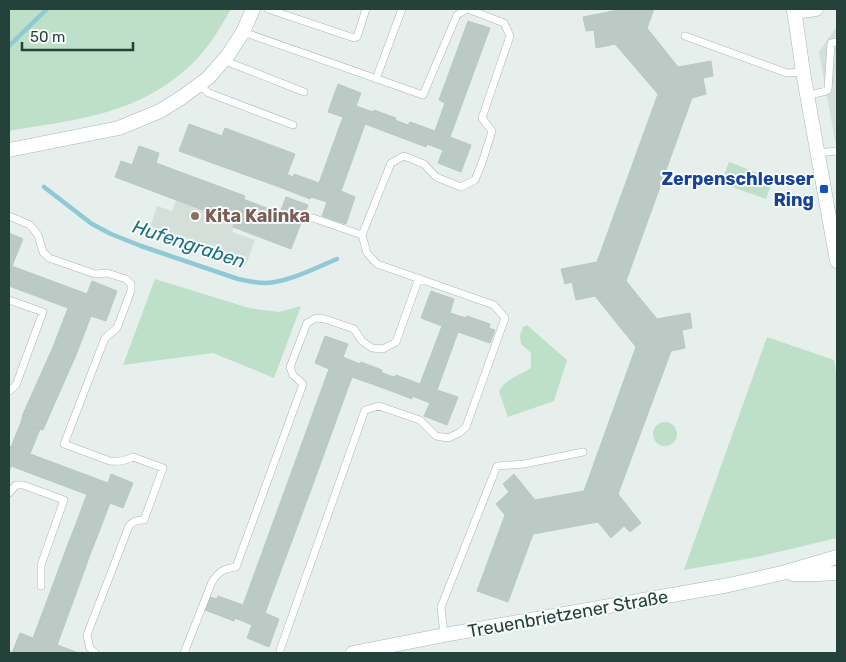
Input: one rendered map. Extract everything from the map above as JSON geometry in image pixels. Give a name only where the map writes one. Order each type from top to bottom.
[{"type":"street","points":[[9,150],[119,128],[160,111],[208,78],[243,32],[253,9]]},
{"type":"street","points":[[816,9],[794,10],[803,72],[837,261]]},
{"type":"street","name":"Treuenbrietzener Straße","points":[[353,653],[444,635],[730,585],[782,573],[837,557]]},
{"type":"street","name":"Treuenbrietzener Straße","points":[[782,573],[837,573]]},
{"type":"lane","points":[[268,9],[354,38],[357,37],[366,9]]},
{"type":"lane","points":[[376,79],[402,9]]},
{"type":"lane","points":[[243,32],[423,95],[457,15],[467,9],[504,23],[510,36],[482,118],[492,131],[475,180],[461,188],[436,178],[424,164],[404,156],[391,163],[362,235],[367,253],[377,264],[494,305],[505,318],[466,427],[459,434],[448,438],[436,436],[420,420],[380,406],[365,410],[280,653]]},
{"type":"lane","points":[[685,36],[787,73],[803,72]]},
{"type":"lane","points":[[808,95],[828,90],[831,43],[837,42]]},
{"type":"lane","points":[[223,60],[304,92]]},
{"type":"lane","points":[[199,85],[209,93],[294,125]]},
{"type":"lane","points":[[818,153],[837,151]]},
{"type":"lane","points":[[9,216],[30,225],[38,235],[43,252],[49,258],[95,274],[107,273],[128,280],[131,286],[131,291],[117,328],[104,338],[64,444],[110,461],[125,461],[133,457],[162,468],[144,520],[136,520],[129,526],[88,636],[90,648],[95,653]]},
{"type":"lane","points":[[313,218],[362,235]]},
{"type":"lane","points":[[184,653],[212,582],[218,572],[236,567],[303,384],[293,375],[290,367],[308,323],[316,318],[325,319],[354,329],[362,341],[372,348],[383,349],[396,342],[419,278]]},
{"type":"lane","points":[[9,300],[43,312],[16,385],[9,391]]},
{"type":"lane","points":[[444,635],[441,607],[496,466],[524,464],[583,452]]},
{"type":"lane","points":[[9,493],[16,486],[23,485],[64,500],[41,565],[41,586]]},
{"type":"shaded area","points":[[837,26],[837,152],[819,52]]},
{"type":"shaded area","name":"Kita Kalinka","points":[[185,174],[245,196],[232,232],[255,240],[246,265],[149,230],[157,206],[172,211]]},
{"type":"green space","points":[[9,9],[231,9],[198,58],[172,81],[151,94],[129,104],[83,118],[9,131]]},
{"type":"green space","points":[[729,162],[773,179],[766,199],[721,183]]},
{"type":"green space","points":[[155,279],[249,308],[279,312],[301,306],[274,378],[213,353],[123,365]]},
{"type":"green space","points":[[527,325],[567,360],[554,401],[508,417],[499,392],[507,381],[531,367],[531,353],[521,344],[520,335],[523,327]]},
{"type":"green space","points":[[767,337],[834,360],[837,377],[837,538],[757,557],[684,570]]},
{"type":"green space","points":[[665,422],[670,423],[676,429],[676,439],[670,445],[665,446],[660,445],[654,439],[653,434],[654,429],[660,423]]},
{"type":"building","points":[[619,9],[654,9],[647,28],[678,67],[711,61],[713,76],[703,78],[706,94],[692,98],[626,281],[657,319],[690,313],[692,328],[682,330],[685,348],[671,351],[618,494],[641,523],[630,532],[624,526],[611,538],[598,522],[533,534],[508,602],[477,591],[505,515],[496,504],[509,492],[503,484],[514,474],[535,500],[584,491],[636,347],[595,296],[576,300],[572,282],[565,284],[561,269],[597,262],[658,94],[615,44],[596,48],[594,30],[586,31],[583,17]]},
{"type":"building","points":[[468,21],[490,28],[450,137],[471,145],[461,172],[438,163],[443,150],[427,144],[426,147],[365,124],[353,158],[331,150],[343,117],[328,112],[338,84],[361,93],[356,106],[396,118],[395,120],[408,125],[410,122],[435,131],[445,103],[439,100]]},
{"type":"building","points":[[189,124],[222,136],[225,128],[295,154],[282,188],[179,151]]},
{"type":"building","points":[[139,146],[159,153],[156,163],[245,196],[235,222],[115,177],[121,161],[132,165]]},
{"type":"building","points":[[331,150],[353,158],[341,191],[355,197],[346,224],[322,216],[327,202],[311,197],[310,199],[282,188],[287,174],[293,177],[294,174],[319,183]]},
{"type":"building","points":[[286,197],[308,205],[291,249],[233,227],[243,199],[280,213]]},
{"type":"building","points":[[9,233],[23,239],[12,266],[9,265]]},
{"type":"building","points":[[9,265],[87,294],[92,281],[117,291],[106,321],[91,316],[76,355],[53,347],[68,308],[9,286]]},
{"type":"building","points":[[431,291],[454,299],[450,313],[466,318],[467,316],[490,324],[489,328],[495,330],[490,343],[458,332],[437,390],[458,397],[447,425],[424,416],[430,403],[412,396],[412,399],[383,388],[388,375],[394,377],[396,375],[420,384],[442,326],[421,318]]},
{"type":"building","points":[[325,336],[348,344],[343,357],[382,370],[381,372],[388,375],[383,388],[352,377],[309,495],[286,487],[329,369],[315,363]]},
{"type":"building","points":[[53,347],[76,355],[46,423],[23,414]]},
{"type":"building","points":[[23,414],[46,423],[43,430],[21,422]]},
{"type":"building","points":[[21,422],[40,429],[30,454],[11,447]]},
{"type":"building","points":[[9,446],[108,483],[111,474],[133,483],[123,508],[11,466],[9,471]]},
{"type":"building","points":[[286,487],[309,495],[265,613],[279,619],[269,647],[247,638],[252,625],[235,618],[234,621],[205,610],[210,597],[217,599],[218,596],[243,605]]},
{"type":"building","points":[[87,494],[110,503],[97,537],[74,529]]},
{"type":"building","points":[[74,529],[97,537],[91,552],[68,544]]},
{"type":"building","points":[[68,544],[91,552],[74,599],[51,590]]},
{"type":"building","points":[[51,590],[74,599],[57,645],[49,642],[48,647],[35,642],[31,653],[12,653],[20,633],[33,638]]},
{"type":"building","points":[[35,642],[48,647],[49,642],[79,653],[31,653]]},
{"type":"waterway","points":[[9,46],[47,9]]},
{"type":"waterway","name":"Hufengraben","points":[[44,187],[92,224],[111,234],[238,279],[258,283],[274,282],[302,274],[337,259]]},
{"type":"place","name":"Zerpenschleuser Ring","points":[[824,189]]},
{"type":"place","name":"Kita Kalinka","points":[[195,216]]}]
